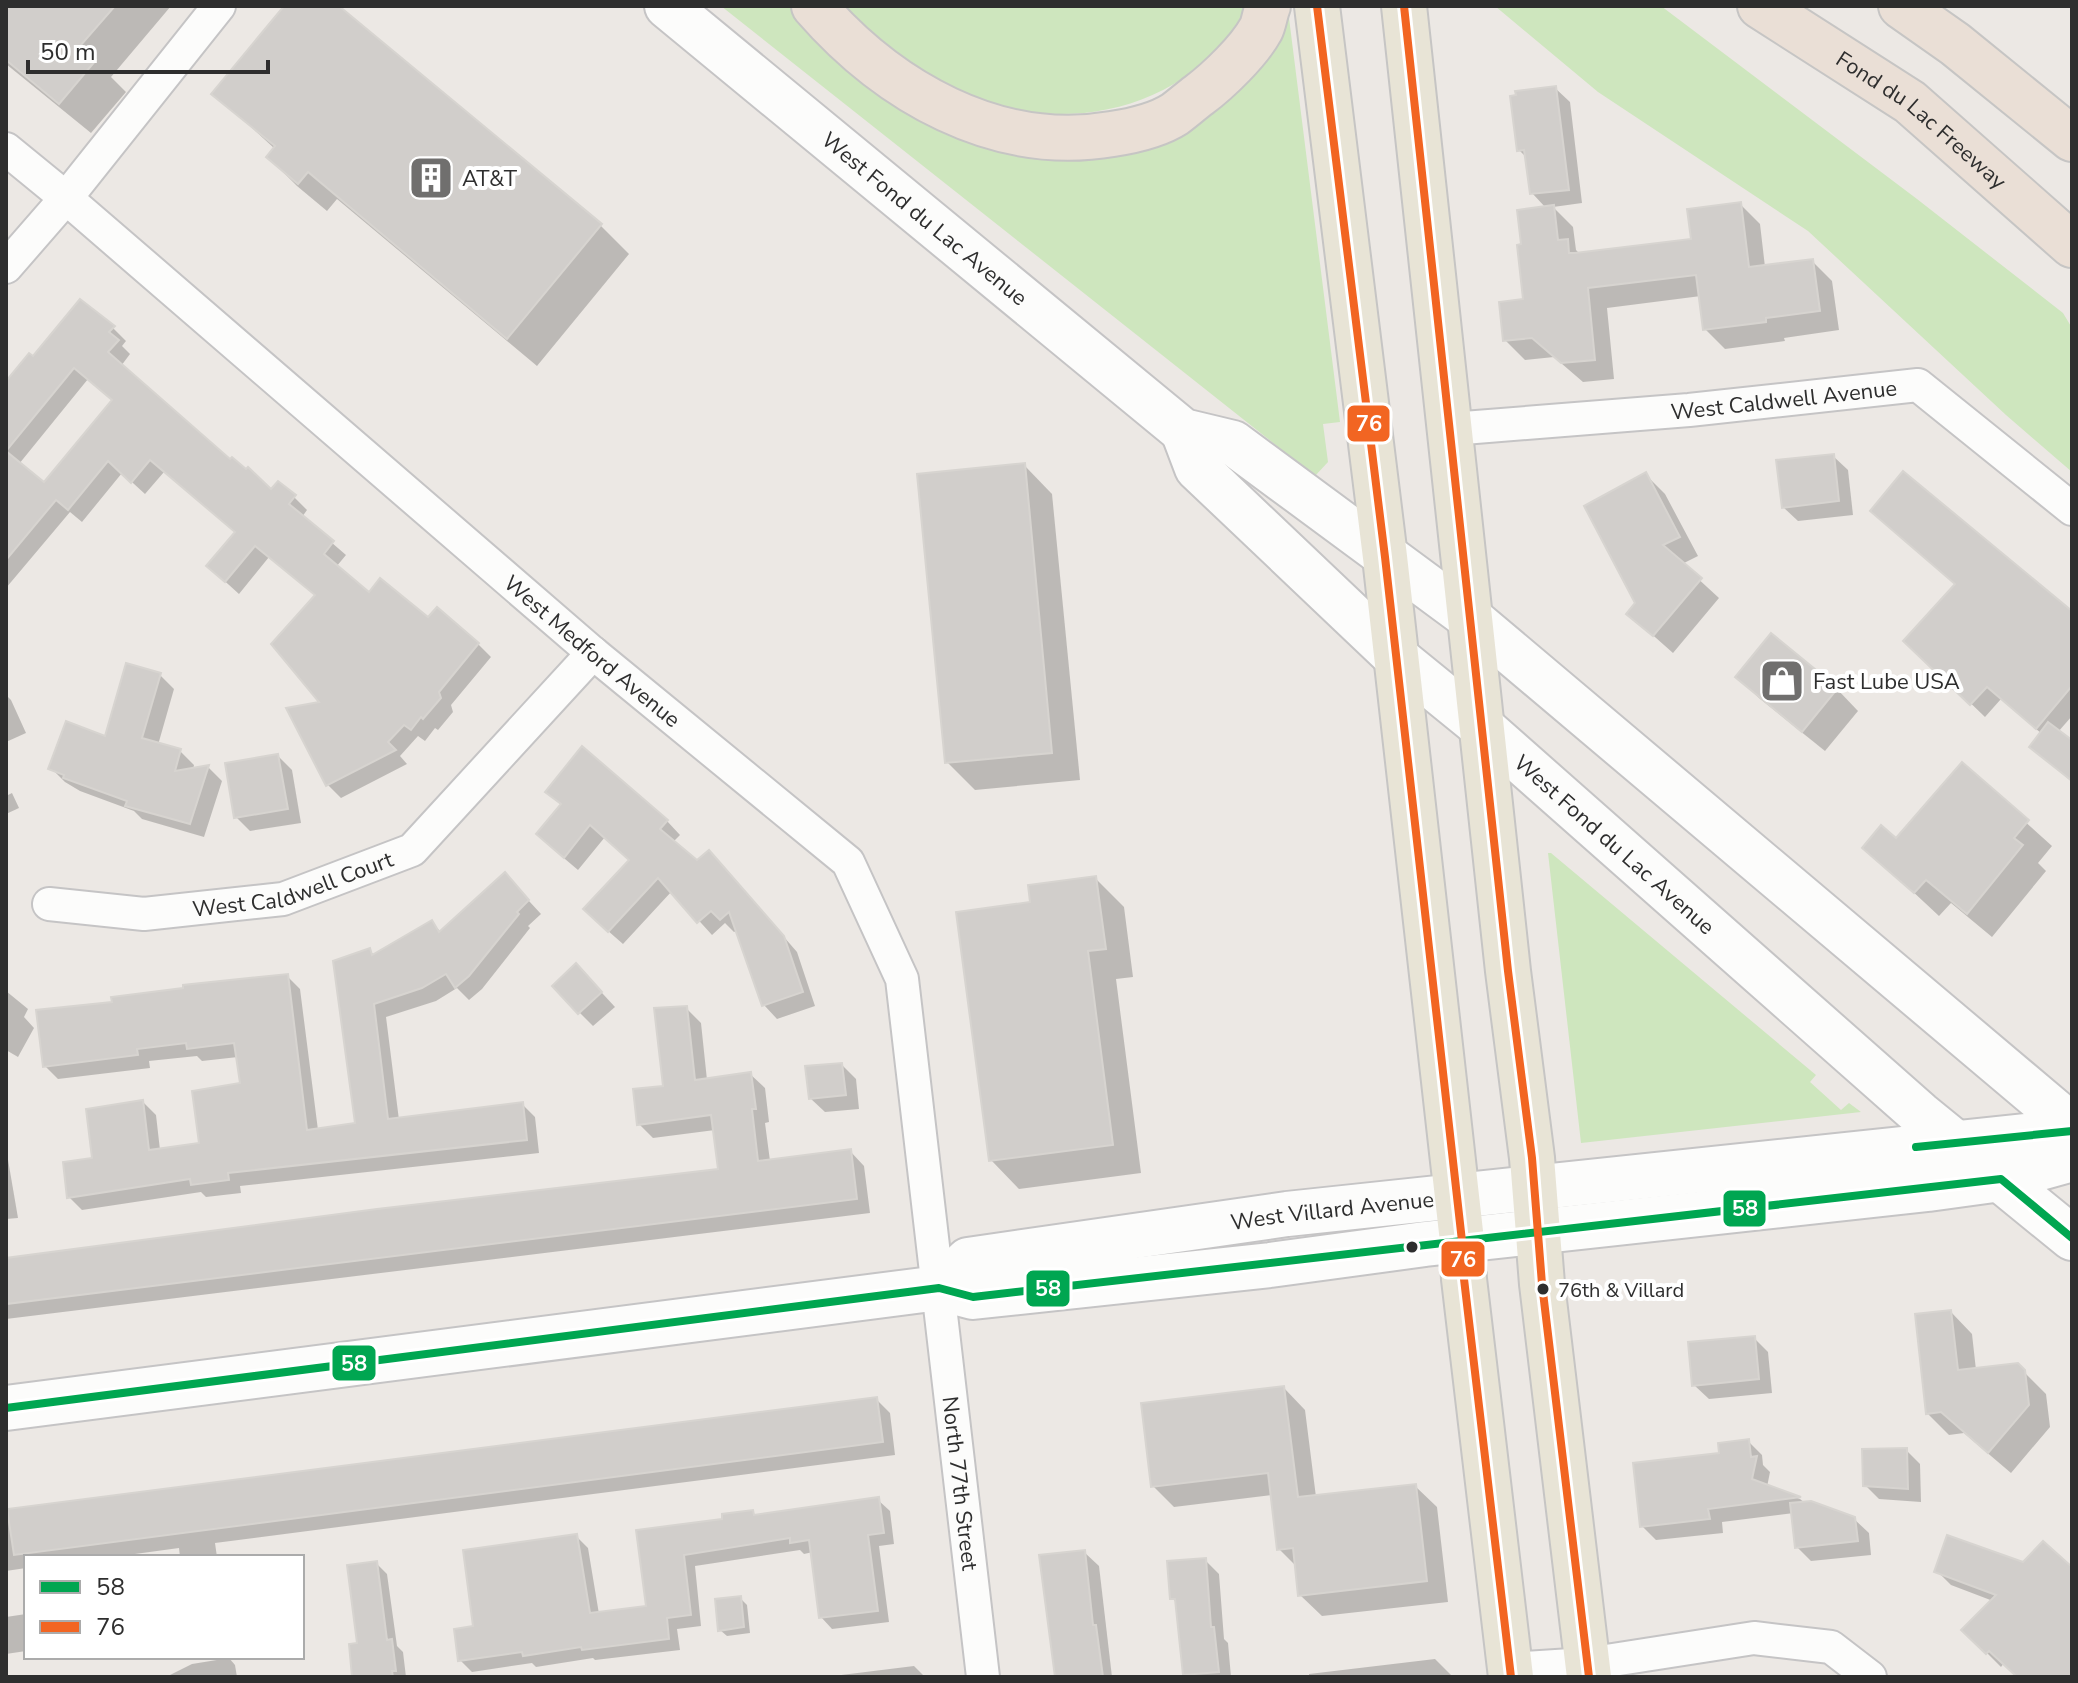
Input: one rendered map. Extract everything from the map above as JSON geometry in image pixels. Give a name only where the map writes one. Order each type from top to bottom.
[{"type":"highway","points":[[814,6],[856,49],[907,88],[976,123],[1027,136],[1078,140],[1126,132],[1173,116],[1219,80],[1262,28],[1268,6]]},
{"type":"highway","name":"Fond du Lac Freeway","points":[[1760,6],[1910,102],[2072,245]]},
{"type":"highway","points":[[1901,6],[1955,44],[2072,139]]},
{"type":"main road","points":[[1317,6],[1385,557],[1510,1673]]},
{"type":"main road","points":[[1404,6],[1508,971],[1535,1188],[1542,1284],[1588,1670]]},
{"type":"street","points":[[6,267],[66,198],[219,6]]},
{"type":"street","name":"West Fond du Lac Avenue","points":[[667,6],[1183,431],[1233,443],[1470,618],[2072,1128]]},
{"type":"street","name":"West Medford Avenue","points":[[6,149],[593,653],[848,862],[902,979],[939,1288]]},
{"type":"street","name":"West Caldwell Avenue","points":[[1451,429],[1689,410],[1918,385],[2072,509]]},
{"type":"street","name":"West Fond du Lac Avenue","points":[[1183,431],[1197,468],[1396,657],[1482,727],[1957,1143],[2072,1238]]},
{"type":"street","name":"West Caldwell Court","points":[[49,904],[144,914],[283,899],[412,850],[593,653]]},
{"type":"street","name":"West Villard Avenue","points":[[939,1288],[968,1260],[1269,1216],[2072,1128]]},
{"type":"street","name":"West Villard Avenue","points":[[6,1408],[939,1288],[973,1297],[2001,1179],[2072,1159]]},
{"type":"street","name":"North 77th Street","points":[[939,1288],[983,1677]]},
{"type":"street","points":[[1510,1673],[1588,1670],[1754,1638],[1831,1647],[1870,1677]]},
{"type":"green space","points":[[721,6],[801,6],[884,83],[1103,145],[1282,19],[1289,18],[1340,422],[1323,424],[1328,462],[1315,476]]},
{"type":"green space","points":[[844,6],[1247,6],[1228,37],[1205,61],[1179,81],[1150,96],[1120,106],[1088,113],[1055,114],[990,104],[953,88],[892,48]]},
{"type":"green space","points":[[1495,6],[1661,6],[2063,313],[2072,328],[2072,472],[2006,415],[1808,231],[1598,92]]},
{"type":"green space","points":[[1548,853],[1816,1075],[1810,1082],[1841,1110],[1849,1103],[1861,1112],[1581,1143]]},
{"type":"building","points":[[6,6],[115,6],[80,46],[96,60],[59,104],[6,60]]},
{"type":"building","name":"AT&T","points":[[284,6],[339,6],[602,224],[507,339],[308,172],[298,184],[266,157],[275,146],[211,94]]},
{"type":"building","points":[[1556,86],[1569,190],[1530,194],[1524,150],[1517,151],[1510,96],[1516,95],[1515,91]]},
{"type":"building","points":[[1741,202],[1749,267],[1813,259],[1820,311],[1703,330],[1696,275],[1588,288],[1595,360],[1561,363],[1532,338],[1503,341],[1499,302],[1523,299],[1517,210],[1554,205],[1558,240],[1568,239],[1569,253],[1575,253],[1691,239],[1687,209]]},
{"type":"building","points":[[80,299],[115,326],[109,332],[119,340],[108,352],[230,459],[232,457],[246,469],[248,467],[271,489],[278,481],[296,495],[289,504],[334,541],[324,554],[369,592],[380,578],[428,617],[437,607],[479,643],[439,692],[441,698],[423,719],[421,717],[411,730],[404,725],[388,742],[396,750],[326,786],[286,708],[319,702],[271,644],[315,595],[255,546],[225,582],[206,566],[235,532],[150,460],[131,483],[108,461],[68,510],[56,500],[6,560],[6,451],[6,381],[29,353],[33,356]],"holes":[[[74,368],[112,400],[44,482],[6,451]]]},
{"type":"building","points":[[1834,454],[1839,501],[1782,508],[1776,460]]},
{"type":"building","points":[[1025,463],[1052,753],[945,763],[917,474]]},
{"type":"building","points":[[1903,471],[2072,611],[2072,686],[2036,729],[1987,687],[1970,705],[1903,641],[1955,584],[1870,511]]},
{"type":"building","points":[[1646,472],[1680,537],[1663,545],[1702,578],[1653,636],[1626,614],[1635,603],[1584,506]]},
{"type":"building","points":[[1771,633],[1838,688],[1802,732],[1735,677]]},
{"type":"building","points":[[126,663],[161,673],[142,738],[181,749],[175,771],[209,765],[190,824],[125,806],[127,801],[63,778],[64,775],[48,769],[66,721],[105,736]]},
{"type":"building","points":[[2048,722],[2072,740],[2072,781],[2029,747]]},
{"type":"building","points":[[582,746],[668,820],[660,829],[697,860],[709,850],[784,936],[803,992],[762,1006],[729,912],[720,920],[711,911],[697,923],[658,878],[608,932],[583,909],[629,860],[590,825],[564,858],[536,834],[561,804],[545,792]]},
{"type":"building","points":[[278,754],[288,809],[234,818],[225,763]]},
{"type":"building","points":[[1962,762],[2029,820],[2014,838],[2023,845],[1967,914],[1926,880],[1914,893],[1862,848],[1881,825],[1896,838]]},
{"type":"building","points":[[505,872],[529,900],[469,976],[455,988],[446,974],[422,988],[374,1004],[388,1119],[523,1102],[527,1140],[228,1173],[229,1180],[191,1185],[190,1179],[67,1198],[63,1162],[92,1158],[86,1109],[143,1100],[149,1150],[199,1143],[192,1091],[240,1083],[234,1043],[187,1049],[186,1043],[137,1049],[138,1055],[43,1067],[36,1010],[112,1002],[111,997],[183,988],[183,985],[288,974],[307,1130],[355,1123],[333,961],[370,948],[372,955],[432,920],[439,932]]},
{"type":"building","points":[[1096,876],[1106,949],[1088,951],[1113,1145],[989,1161],[956,912],[1030,902],[1028,885]]},
{"type":"building","points":[[576,963],[602,992],[578,1014],[552,986]]},
{"type":"building","points":[[687,1006],[695,1080],[751,1072],[758,1161],[851,1149],[857,1199],[6,1304],[6,1258],[377,1209],[718,1169],[711,1115],[637,1125],[633,1089],[663,1086],[654,1008]]},
{"type":"building","points":[[842,1063],[846,1095],[809,1099],[805,1066]]},
{"type":"building","points":[[1951,1310],[1958,1370],[2018,1363],[2025,1370],[2029,1405],[1988,1453],[1941,1412],[1926,1414],[1915,1314]]},
{"type":"building","points":[[1755,1336],[1759,1379],[1692,1386],[1688,1342]]},
{"type":"building","points":[[1284,1386],[1298,1497],[1416,1484],[1427,1581],[1298,1596],[1293,1548],[1277,1550],[1268,1473],[1151,1487],[1141,1403]]},
{"type":"building","points":[[877,1397],[883,1442],[14,1555],[7,1509]]},
{"type":"building","points":[[1749,1439],[1751,1457],[1757,1456],[1752,1479],[1801,1497],[1708,1509],[1710,1519],[1640,1527],[1633,1463],[1719,1453],[1718,1443]]},
{"type":"building","points":[[1907,1448],[1908,1489],[1863,1486],[1862,1449]]},
{"type":"building","points":[[879,1497],[884,1533],[868,1535],[878,1611],[819,1618],[809,1540],[790,1543],[790,1538],[684,1555],[691,1615],[667,1618],[669,1639],[458,1661],[454,1629],[473,1626],[463,1550],[577,1534],[590,1613],[646,1606],[636,1530],[722,1519],[722,1514],[753,1510],[754,1515]]},
{"type":"building","points":[[1811,1501],[1855,1517],[1858,1541],[1795,1548],[1790,1503]]},
{"type":"building","points":[[1947,1535],[2023,1562],[2043,1541],[2072,1567],[2072,1677],[2017,1677],[1961,1630],[1996,1595],[1934,1572]]},
{"type":"building","points":[[1085,1550],[1093,1625],[1096,1625],[1103,1677],[1055,1677],[1039,1555]]},
{"type":"building","points":[[1206,1558],[1211,1627],[1214,1627],[1219,1672],[1183,1675],[1175,1599],[1170,1599],[1167,1561]]},
{"type":"building","points":[[377,1561],[387,1640],[392,1639],[396,1671],[392,1671],[393,1677],[352,1677],[349,1644],[357,1643],[347,1565]]},
{"type":"building","points":[[741,1596],[744,1627],[718,1631],[715,1599]]},
{"type":"transit line","name":"76","points":[[1317,6],[1385,557],[1511,1677]]},
{"type":"transit line","name":"76","points":[[1404,6],[1508,971],[1532,1158],[1542,1284],[1589,1677]]},
{"type":"transit line","name":"58","points":[[1916,1147],[2072,1131]]},
{"type":"transit line","name":"58","points":[[6,1408],[939,1288],[973,1297],[2001,1179],[2072,1238]]},
{"type":"place","name":"AT&T","points":[[431,178]]},
{"type":"place","name":"Fast Lube USA","points":[[1782,681]]},
{"type":"place","name":"76th & Villard","points":[[1543,1289]]}]
